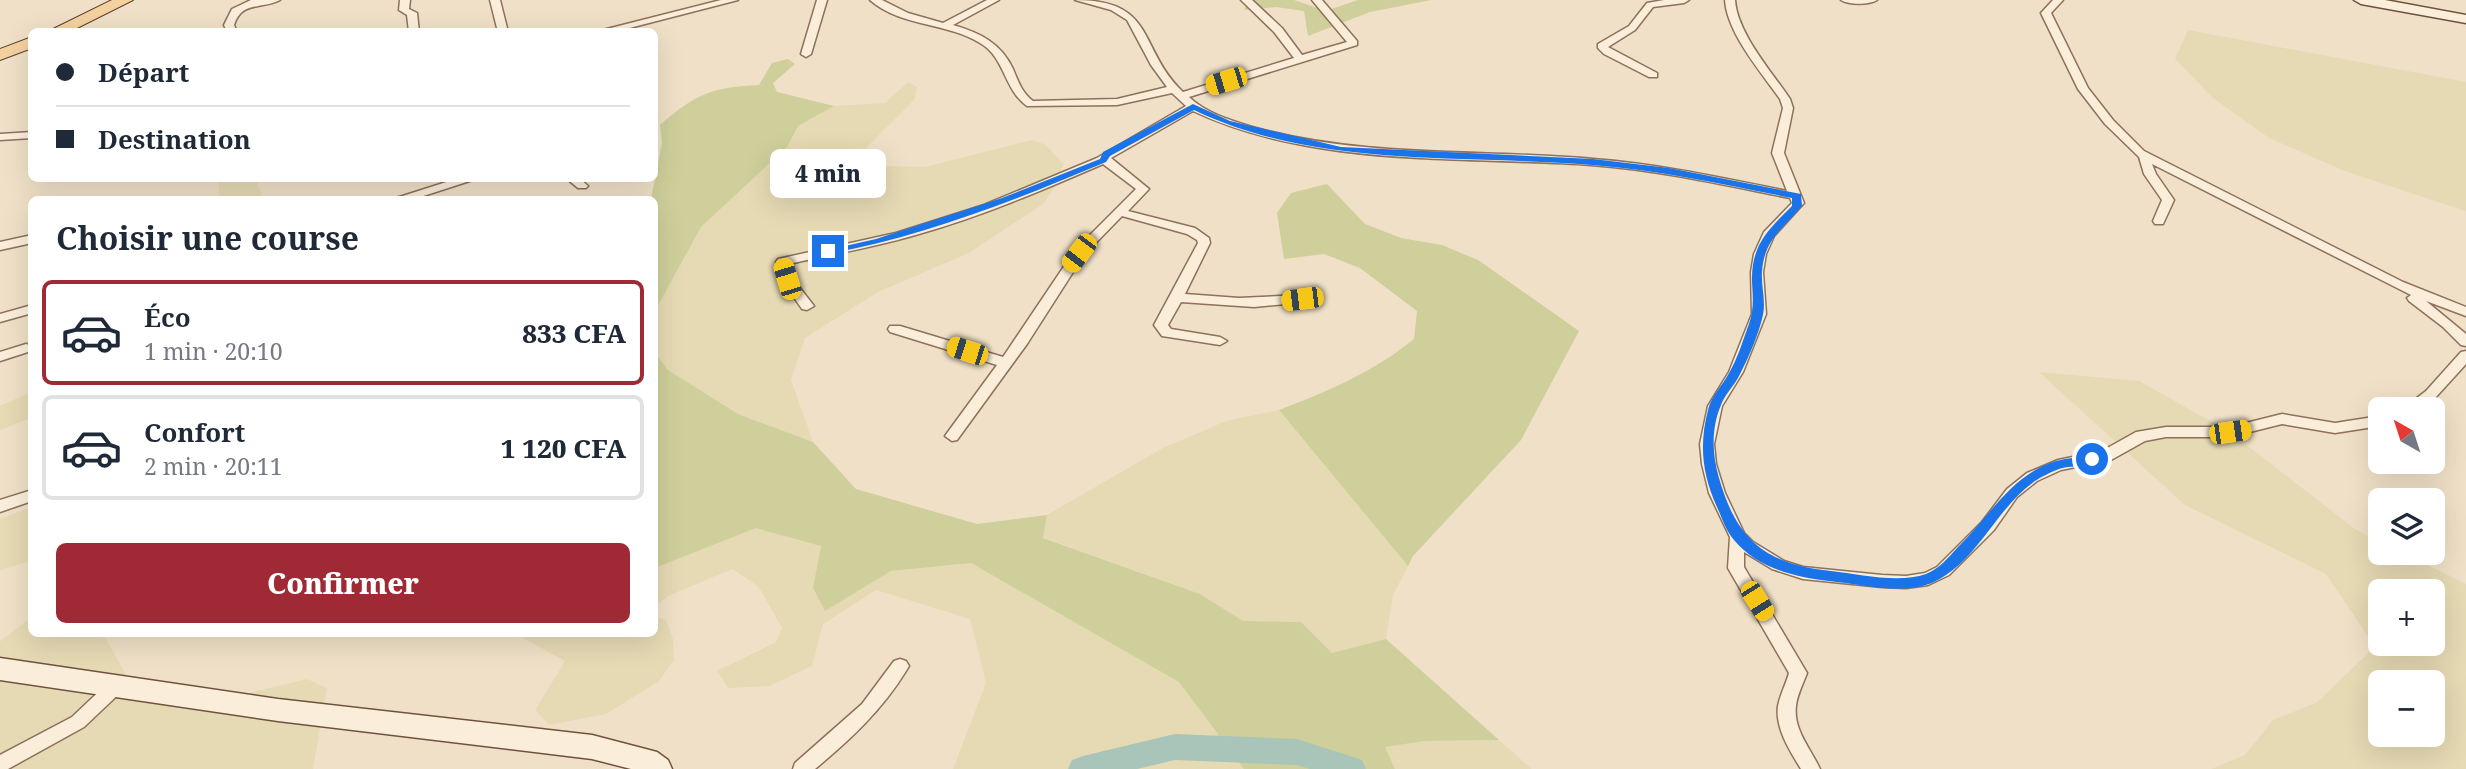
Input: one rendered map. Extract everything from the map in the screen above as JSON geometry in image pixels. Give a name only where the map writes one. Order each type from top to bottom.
[{"type":"main road","points":[[64,28],[125,0]]},
{"type":"main road","points":[[0,55],[28,44]]},
{"type":"street","points":[[230,28],[230,19],[243,5],[275,0]]},
{"type":"street","points":[[405,0],[404,10],[412,13],[414,28]]},
{"type":"street","points":[[495,0],[502,28]]},
{"type":"street","points":[[616,28],[731,0]]},
{"type":"street","points":[[806,54],[822,0]]},
{"type":"street","points":[[874,0],[905,16],[945,26],[991,45],[998,52],[1019,94],[1031,104],[1116,102],[1178,93],[1353,43],[1317,0]]},
{"type":"street","points":[[945,26],[994,0]]},
{"type":"street","points":[[1080,0],[1114,8],[1131,18],[1156,65],[1178,93],[1193,107],[1227,123],[1341,149],[1593,162],[1669,171],[1797,196]]},
{"type":"street","points":[[1246,0],[1278,30],[1300,58]]},
{"type":"street","points":[[1653,75],[1608,52],[1602,46],[1632,28],[1650,5],[1684,0]]},
{"type":"street","points":[[1730,0],[1728,8],[1736,24],[1785,99],[1788,108],[1778,153],[1797,196],[1797,206],[1768,235],[1760,254],[1757,272],[1759,313],[1736,372],[1715,406],[1707,444],[1717,493],[1738,537],[1747,546],[1778,565],[1803,573],[1882,581],[1928,579],[1943,571],[1988,526],[2012,493],[2032,477],[2057,465],[2106,456],[2141,436],[2166,432],[2230,432],[2282,419],[2335,428],[2368,423]]},
{"type":"street","points":[[1846,0],[1872,0]]},
{"type":"street","points":[[2059,0],[2046,13],[2072,70],[2109,122],[2144,156],[2398,285],[2466,312]]},
{"type":"street","points":[[2361,0],[2466,19]]},
{"type":"street","points":[[807,306],[787,279],[782,262],[878,242],[1006,200],[1103,160],[1107,154],[1193,107]]},
{"type":"street","points":[[0,137],[28,135]]},
{"type":"street","points":[[2144,156],[2150,174],[2168,200],[2168,206],[2159,221]]},
{"type":"street","points":[[952,436],[1006,363],[1079,253],[1143,189],[1103,160]]},
{"type":"street","points":[[408,196],[452,182]]},
{"type":"street","points":[[576,182],[582,186]]},
{"type":"street","points":[[1121,212],[1191,231],[1203,238],[1204,243],[1161,325],[1167,333],[1220,341]]},
{"type":"street","points":[[0,246],[28,240]]},
{"type":"street","points":[[2398,285],[2448,324],[2466,342]]},
{"type":"street","points":[[1177,297],[1228,304],[1263,304],[1302,299]]},
{"type":"street","points":[[0,318],[28,310]]},
{"type":"street","points":[[895,329],[1006,363]]},
{"type":"street","points":[[0,357],[26,348]]},
{"type":"street","points":[[2427,397],[2466,355]]},
{"type":"street","points":[[0,506],[28,496]]},
{"type":"street","points":[[1738,537],[1735,560],[1737,568],[1779,636],[1798,673],[1787,706],[1787,716],[1800,752],[1811,769]]},
{"type":"street","points":[[802,769],[866,714],[884,693],[900,666]]},
{"type":"street","points":[[0,669],[278,710],[592,747],[646,761],[658,769]]},
{"type":"street","points":[[0,764],[78,722],[116,686]]},
{"type":"shaded area","points":[[2188,30],[2466,82],[2466,211],[2347,172],[2269,138],[2213,98],[2175,59]]},
{"type":"shaded area","points":[[908,82],[917,87],[915,99],[860,154],[886,166],[925,167],[1032,140],[1046,145],[1063,164],[1058,183],[1043,204],[969,253],[878,292],[805,338],[791,380],[813,442],[738,414],[668,370],[658,357],[658,306],[701,227],[787,147],[798,126],[834,106],[885,103]]},
{"type":"shaded area","points":[[218,182],[257,182],[262,196],[220,196]]},
{"type":"shaded area","points":[[2039,372],[2139,381],[2230,432],[2355,529],[2368,536],[2368,565],[2427,565],[2466,584],[2466,769],[2211,769],[2245,755],[2273,720],[2316,703],[2368,654],[2368,656],[2445,656],[2445,579],[2368,579],[2368,637],[2326,574],[2185,505]]},
{"type":"shaded area","points":[[28,393],[28,419],[0,430],[0,406]]},
{"type":"shaded area","points":[[1279,410],[1408,566],[1393,595],[1386,639],[1332,653],[1301,622],[1243,621],[1200,594],[1042,537],[1047,515],[1163,448],[1226,421]]},
{"type":"shaded area","points":[[28,508],[28,562],[0,570],[0,519]]},
{"type":"shaded area","points":[[756,528],[821,545],[813,588],[825,611],[891,571],[971,563],[1179,682],[1244,769],[953,769],[986,683],[970,619],[876,590],[823,624],[812,666],[769,686],[728,688],[717,671],[776,642],[782,628],[758,586],[732,569],[668,596],[658,604],[658,567]]},
{"type":"shaded area","points":[[658,618],[666,620],[673,639],[674,660],[659,681],[606,714],[549,725],[535,710],[565,661],[521,637],[658,637]]},
{"type":"shaded area","points":[[28,620],[28,637],[105,637],[128,678],[198,705],[307,679],[327,688],[313,769],[0,769],[0,641]]},
{"type":"shaded area","points":[[1499,740],[1532,769],[1395,769],[1384,747],[1425,741]]},
{"type":"green space","points":[[1249,0],[1294,0],[1326,11],[1358,0],[1431,0],[1370,12],[1308,36],[1304,11],[1276,7],[1244,10]]},
{"type":"green space","points":[[788,59],[795,64],[773,83],[777,92],[834,106],[798,126],[787,147],[701,227],[658,306],[658,196],[652,196],[654,182],[658,182],[662,143],[660,125],[705,94],[759,85],[772,63]]},
{"type":"green space","points":[[1327,184],[1365,224],[1401,238],[1442,245],[1478,260],[1579,331],[1521,440],[1413,556],[1408,566],[1279,410],[1350,380],[1414,339],[1417,311],[1360,268],[1324,254],[1284,259],[1277,213],[1291,193]]},
{"type":"green space","points":[[658,357],[668,370],[738,414],[813,442],[856,489],[977,524],[1047,515],[1043,538],[1200,594],[1243,621],[1301,622],[1332,653],[1386,639],[1499,740],[1425,741],[1385,747],[1395,769],[1244,769],[1179,682],[971,563],[891,571],[825,611],[813,588],[821,546],[756,528],[658,567]]},
{"type":"waterway","points":[[1083,769],[1175,747],[1297,752],[1351,769]]},
{"type":"route","points":[[828,251],[878,242],[1006,200],[1103,160],[1107,154],[1193,107],[1227,123],[1270,135],[1341,149],[1427,156],[1593,162],[1669,171],[1797,196],[1797,206],[1768,235],[1760,254],[1757,272],[1759,313],[1736,372],[1715,406],[1707,444],[1717,493],[1731,525],[1738,537],[1760,555],[1778,565],[1803,573],[1882,581],[1928,579],[1943,571],[1988,526],[2012,493],[2032,477],[2057,465],[2092,459]]}]
